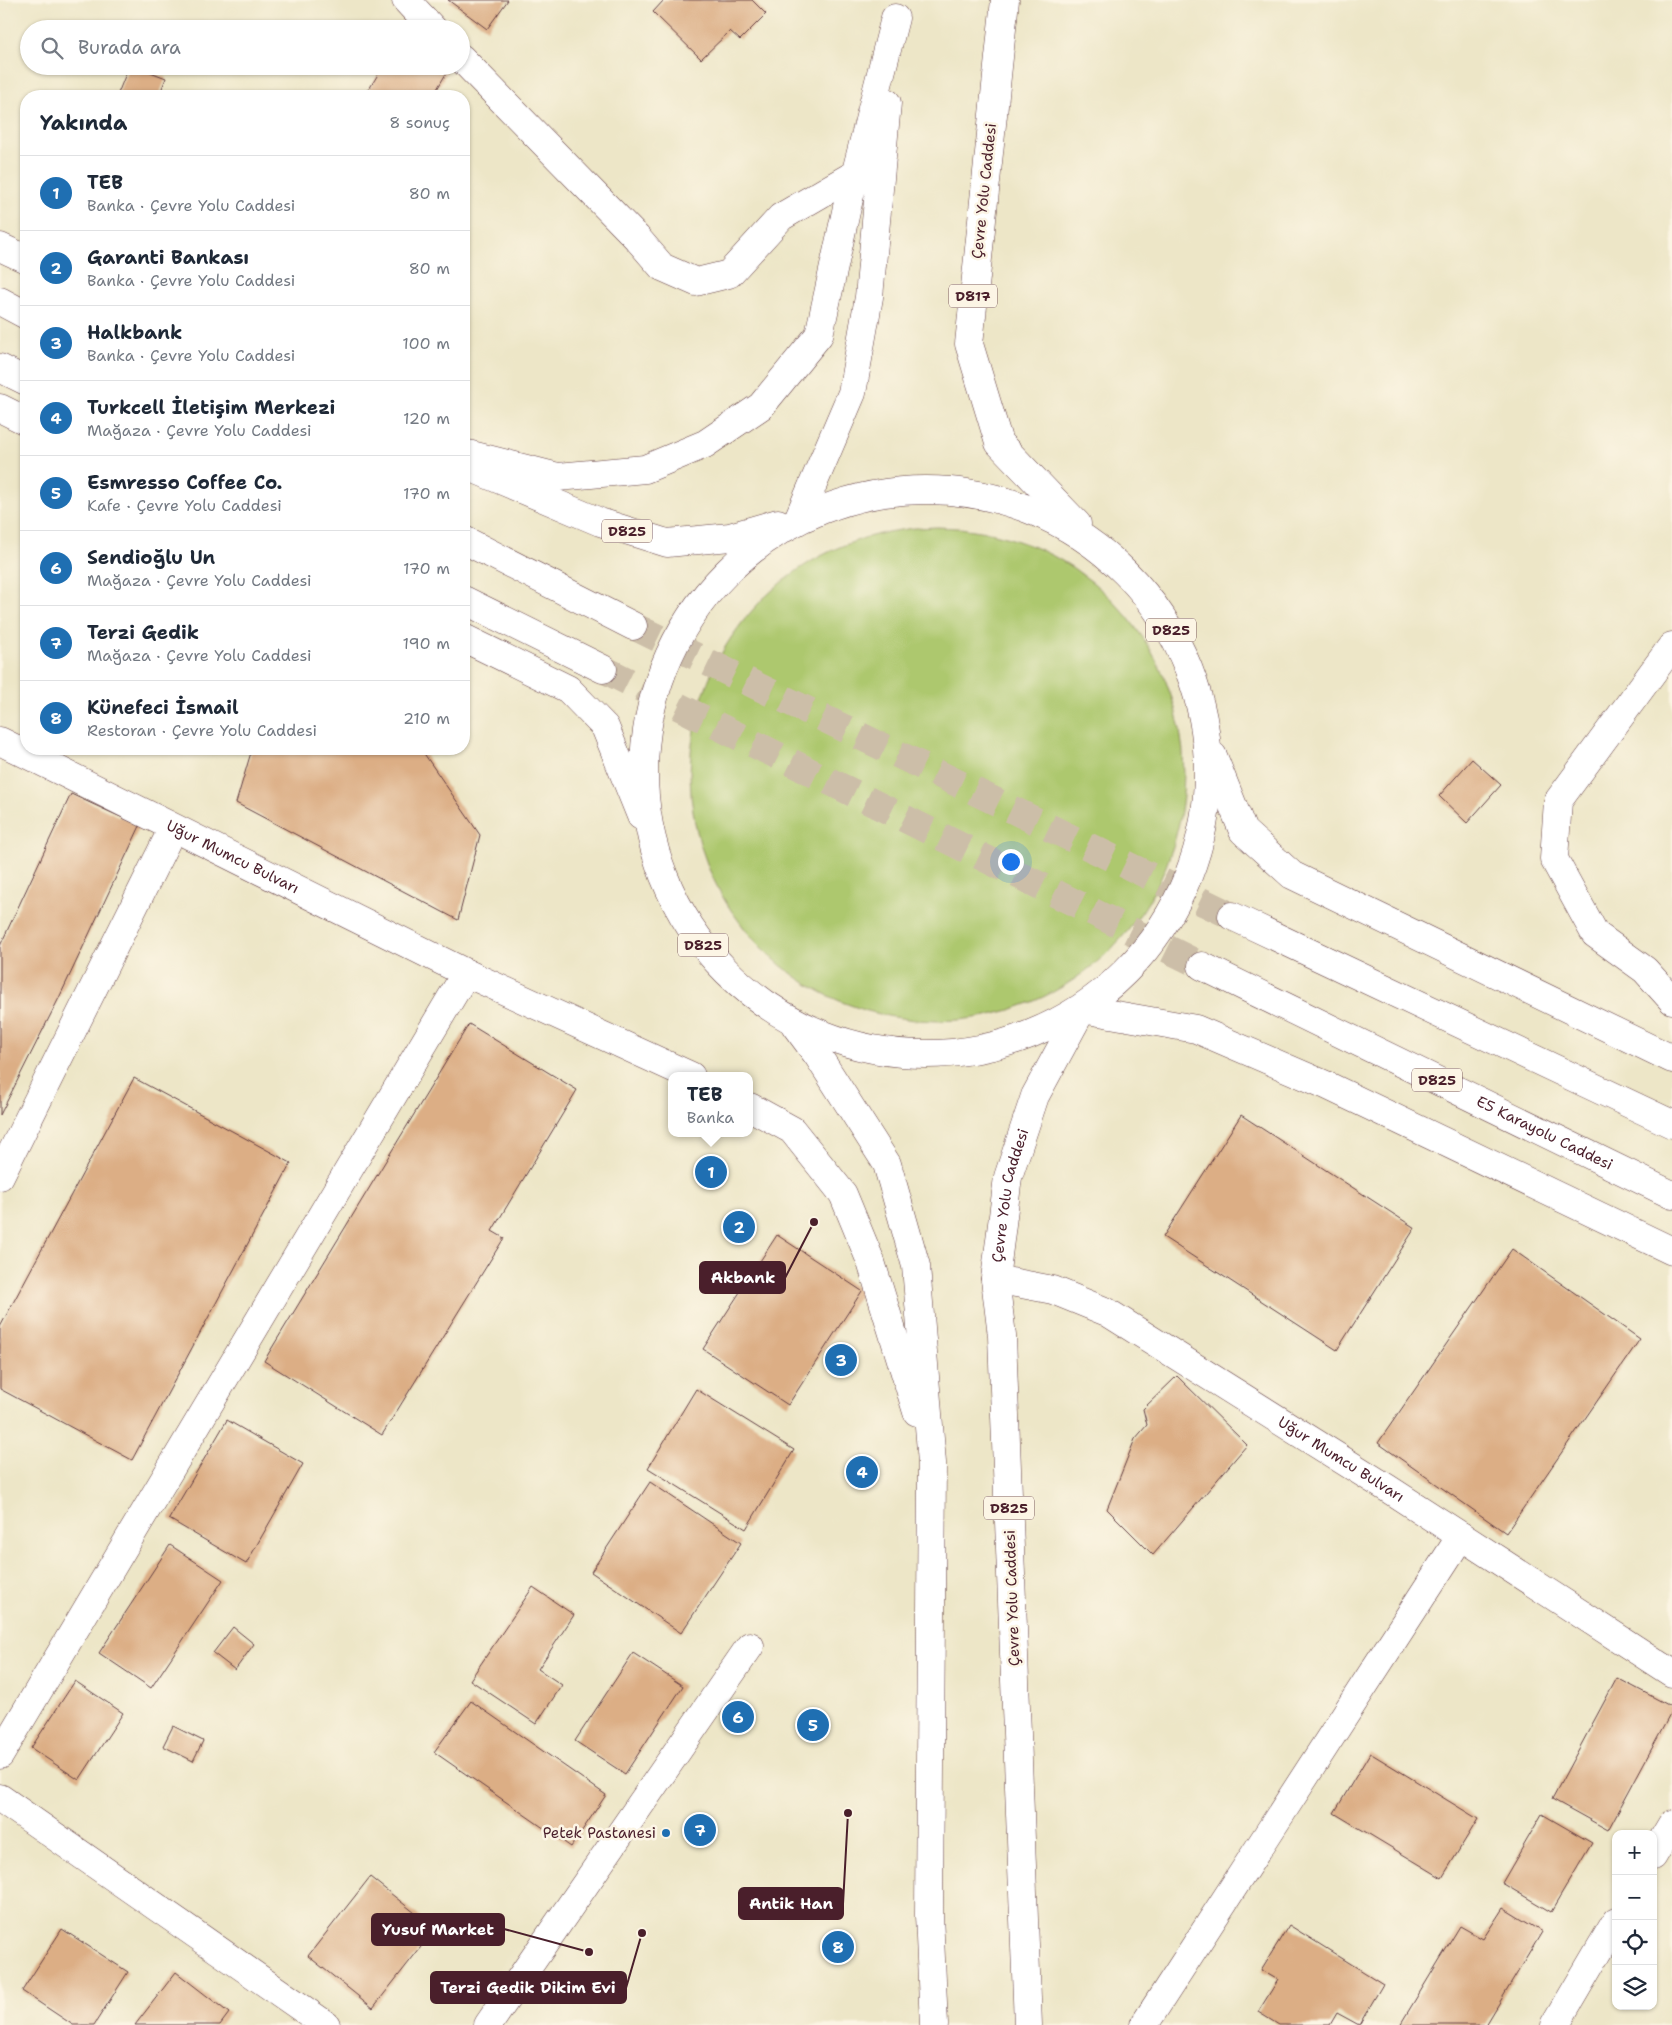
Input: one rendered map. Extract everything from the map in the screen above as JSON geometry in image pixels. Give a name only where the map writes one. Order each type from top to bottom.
[{"type":"main road","points":[[406,0],[425,20]]},
{"type":"main road","name":"Çevre Yolu Caddesi","points":[[1005,0],[969,344],[999,442],[1100,548]]},
{"type":"main road","points":[[470,455],[558,477],[645,469],[705,444],[761,406],[819,335],[855,174],[897,9]]},
{"type":"main road","points":[[649,836],[644,739],[656,684],[679,632],[730,566],[799,517],[852,393],[869,297],[897,9]]},
{"type":"main road","points":[[470,67],[637,238],[662,267],[696,282],[729,274],[781,217],[855,174]]},
{"type":"main road","points":[[0,247],[20,256]]},
{"type":"main road","points":[[0,302],[20,312]]},
{"type":"main road","points":[[0,368],[20,378]]},
{"type":"main road","points":[[0,408],[20,418]]},
{"type":"main road","name":"D825","points":[[470,467],[600,522],[667,543],[730,537],[885,491],[950,489],[1012,501],[1058,520],[1100,548],[1140,586],[1172,630],[1194,683],[1207,740],[1208,793],[1199,846],[1168,918],[1130,969],[1082,1009]]},
{"type":"main road","points":[[470,543],[633,626]]},
{"type":"main road","points":[[470,603],[603,669]]},
{"type":"main road","name":"D825","points":[[470,641],[568,689],[605,727],[676,908],[722,970],[795,1025],[818,1056],[888,1164],[916,1266],[932,1463],[928,1915],[934,2025]]},
{"type":"main road","points":[[1672,646],[1558,801],[1554,859],[1595,934],[1645,970],[1672,1000]]},
{"type":"main road","points":[[1207,740],[1243,831],[1292,875],[1672,1059]]},
{"type":"main road","name":"Uğur Mumcu Bulvarı","points":[[0,741],[20,751]]},
{"type":"main road","name":"Uğur Mumcu Bulvarı","points":[[28,755],[466,973],[682,1072]]},
{"type":"main road","points":[[0,1176],[173,828]]},
{"type":"main road","points":[[1232,916],[1672,1124]]},
{"type":"main road","name":"E5 Karayolu Caddesi","points":[[1202,966],[1672,1195]]},
{"type":"main road","points":[[0,1756],[466,973]]},
{"type":"main road","points":[[795,1025],[884,1053],[966,1053],[1026,1038],[1082,1009],[1196,1029],[1326,1085],[1672,1251]]},
{"type":"main road","name":"Çevre Yolu Caddesi","points":[[1028,2025],[1002,1336],[995,1279],[1008,1177],[1035,1096],[1082,1009]]},
{"type":"main road","points":[[753,1109],[792,1130],[843,1194],[871,1262],[932,1463]]},
{"type":"main road","name":"Uğur Mumcu Bulvarı","points":[[995,1279],[1053,1290],[1107,1312],[1672,1673]]},
{"type":"main road","points":[[1144,2025],[1460,1536]]},
{"type":"main road","points":[[488,2025],[750,1646]]},
{"type":"main road","points":[[0,1798],[326,2025]]},
{"type":"main road","points":[[1657,1849],[1672,1824]]},
{"type":"main road","points":[[1555,2025],[1612,1928]]},
{"type":"green space","points":[[937,527],[985,532],[1031,546],[1074,569],[1111,600],[1142,637],[1165,680],[1179,726],[1184,774],[1179,822],[1165,868],[1142,911],[1111,948],[1074,979],[1031,1002],[985,1016],[937,1021],[889,1016],[843,1002],[800,979],[763,948],[732,911],[709,868],[695,822],[690,774],[695,726],[709,680],[732,637],[763,600],[800,569],[843,546],[889,532]]},
{"type":"building","points":[[448,0],[508,0],[487,29]]},
{"type":"building","points":[[664,0],[752,0],[766,14],[740,40],[730,31],[701,59],[653,12]]},
{"type":"building","points":[[125,75],[158,75],[166,78],[161,90],[119,90]]},
{"type":"building","points":[[378,75],[445,75],[436,90],[369,90]]},
{"type":"building","points":[[250,755],[425,755],[480,835],[458,920],[236,803]]},
{"type":"building","points":[[1472,759],[1501,785],[1467,823],[1439,796]]},
{"type":"building","points":[[71,794],[140,826],[59,998],[0,1115],[0,946]]},
{"type":"building","points":[[469,1024],[577,1090],[492,1231],[504,1238],[382,1435],[264,1361]]},
{"type":"building","points":[[134,1078],[291,1163],[132,1460],[0,1389],[0,1327]]},
{"type":"building","points":[[1241,1115],[1415,1228],[1337,1350],[1163,1237]]},
{"type":"building","points":[[777,1235],[862,1291],[788,1405],[703,1349]]},
{"type":"building","points":[[1512,1249],[1640,1339],[1506,1533],[1378,1443]]},
{"type":"building","points":[[1177,1376],[1247,1445],[1153,1555],[1107,1509],[1135,1439],[1147,1425],[1143,1409]]},
{"type":"building","points":[[696,1389],[794,1450],[746,1529],[648,1468]]},
{"type":"building","points":[[227,1420],[303,1464],[246,1564],[169,1519]]},
{"type":"building","points":[[650,1482],[741,1543],[681,1633],[591,1572]]},
{"type":"building","points":[[170,1545],[223,1580],[151,1688],[99,1653]]},
{"type":"building","points":[[533,1587],[574,1615],[538,1669],[562,1685],[536,1724],[470,1680]]},
{"type":"building","points":[[233,1627],[254,1644],[235,1670],[213,1653]]},
{"type":"building","points":[[633,1653],[683,1686],[625,1774],[575,1741]]},
{"type":"building","points":[[1617,1678],[1672,1707],[1672,1711],[1608,1830],[1552,1799]]},
{"type":"building","points":[[75,1681],[123,1713],[79,1780],[31,1748]]},
{"type":"building","points":[[471,1701],[606,1795],[571,1847],[434,1752]]},
{"type":"building","points":[[173,1726],[203,1741],[193,1761],[163,1746]]},
{"type":"building","points":[[1370,1753],[1478,1819],[1442,1878],[1334,1813]]},
{"type":"building","points":[[1542,1814],[1592,1843],[1551,1912],[1502,1883]]},
{"type":"building","points":[[370,1877],[435,1929],[373,2008],[308,1956]]},
{"type":"building","points":[[1503,1908],[1542,1932],[1486,2025],[1400,2025],[1460,1926],[1483,1939]]},
{"type":"building","points":[[1289,1925],[1383,1984],[1359,2025],[1337,2013],[1330,2025],[1279,2025],[1258,2012],[1278,1980],[1261,1970]]},
{"type":"building","points":[[62,1929],[128,1972],[94,2025],[73,2025],[22,1991]]},
{"type":"building","points":[[176,1972],[229,2013],[220,2025],[135,2025]]},
{"type":"tunnel","points":[[633,626],[1232,916]]},
{"type":"tunnel","points":[[603,669],[1202,966]]},
{"type":"place","name":"TEB","points":[[711,1172]]},
{"type":"place","name":"Akbank","points":[[814,1222]]},
{"type":"place","name":"Garanti Bankası","points":[[739,1227]]},
{"type":"place","name":"Halkbank","points":[[841,1360]]},
{"type":"place","name":"Turkcell İletişim Merkezi","points":[[862,1472]]},
{"type":"place","name":"Sendioğlu Un","points":[[738,1717]]},
{"type":"place","name":"Esmresso Coffee Co.","points":[[813,1725]]},
{"type":"place","name":"Antik Han","points":[[848,1813]]},
{"type":"place","name":"Terzi Gedik","points":[[700,1830]]},
{"type":"place","name":"Petek Pastanesi","points":[[666,1833]]},
{"type":"place","name":"Terzi Gedik Dikim Evi","points":[[642,1933]]},
{"type":"place","name":"Künefeci İsmail","points":[[838,1947]]},
{"type":"place","name":"Yusuf Market","points":[[589,1952]]}]
